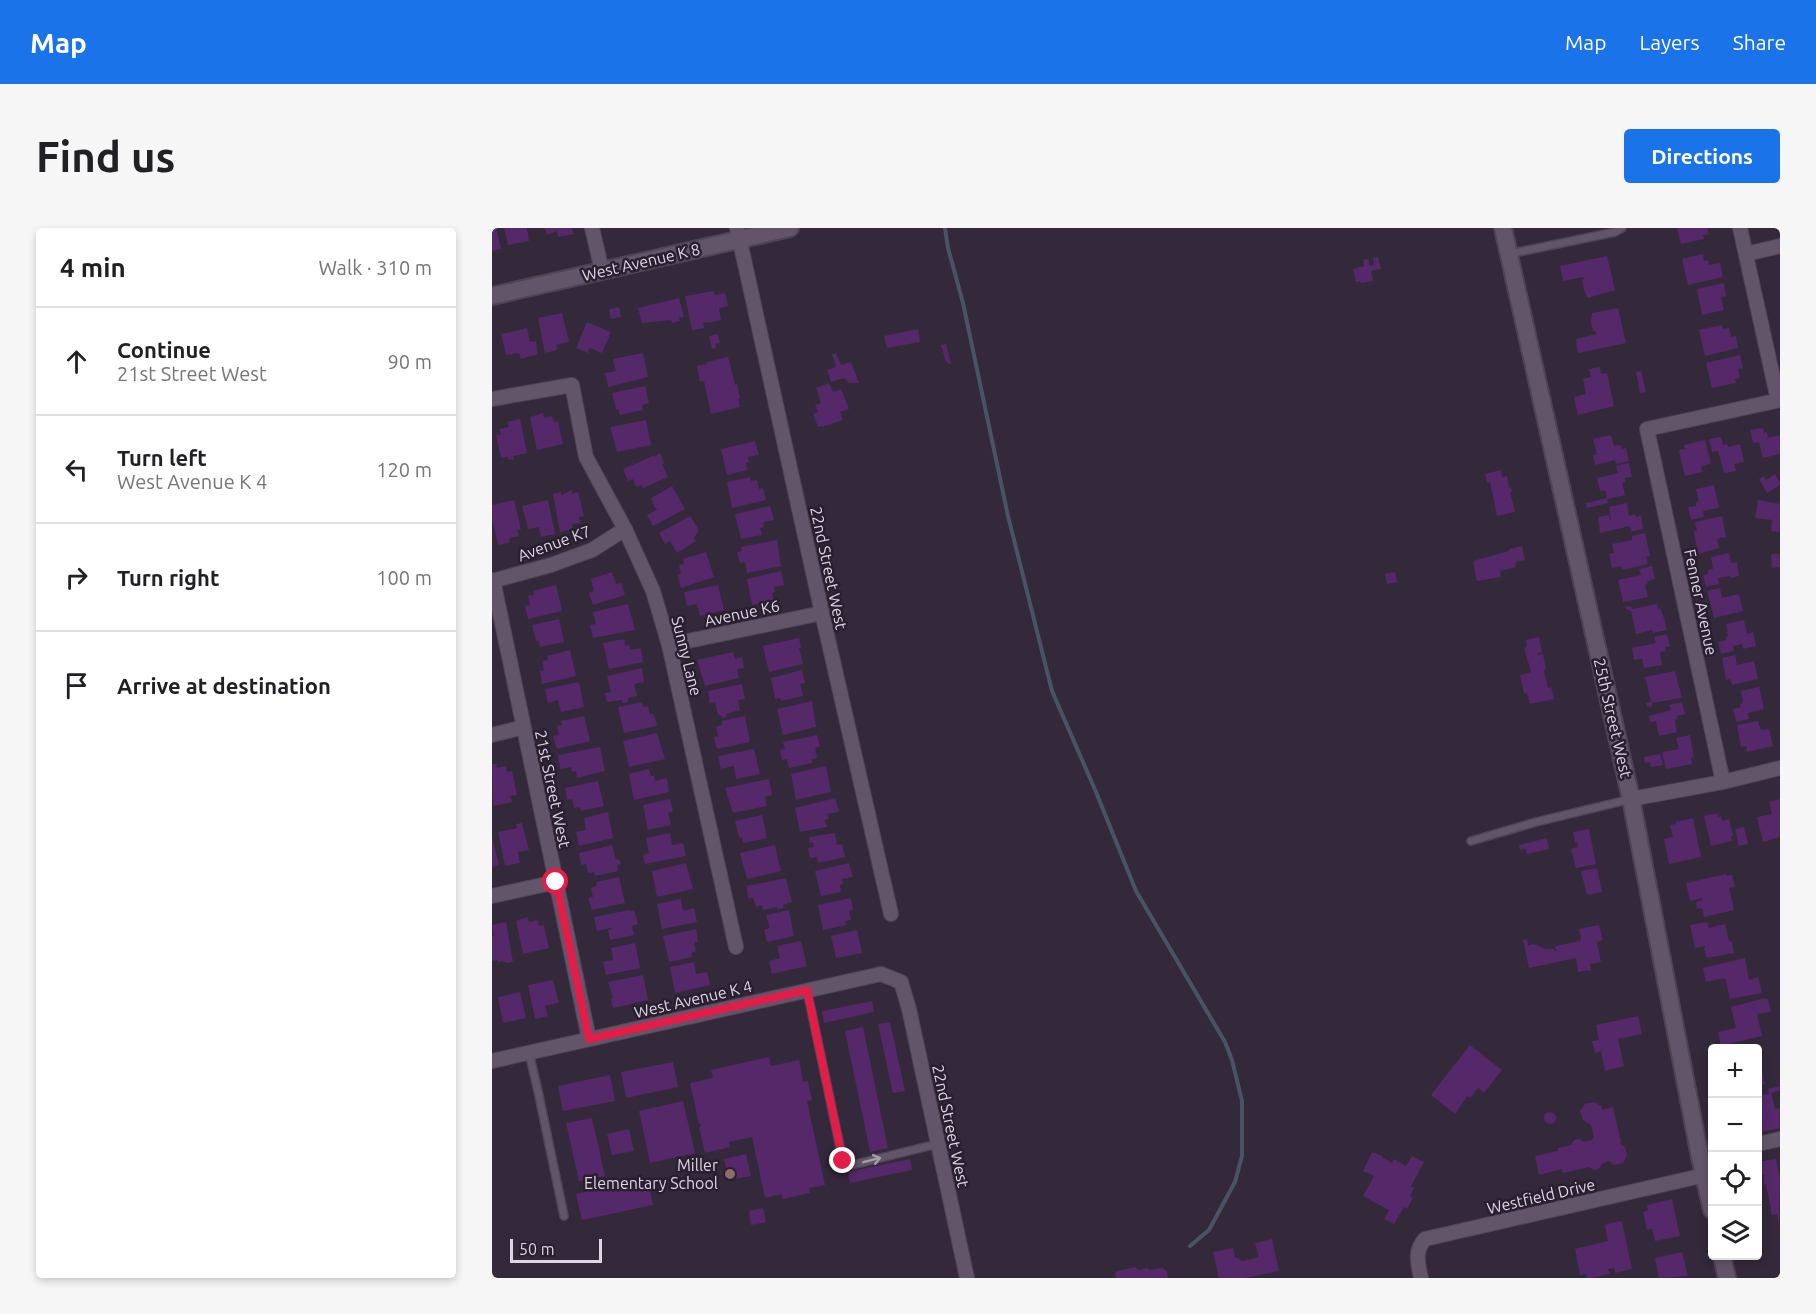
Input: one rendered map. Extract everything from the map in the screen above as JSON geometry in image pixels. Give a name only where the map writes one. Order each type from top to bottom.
[{"type":"street","points":[[592,228],[602,271]]},
{"type":"street","name":"West Avenue K 8","points":[[492,296],[602,271],[738,233],[790,228]]},
{"type":"street","name":"25th Street West","points":[[1503,228],[1631,800],[1706,1155],[1705,1175],[1712,1206]]},
{"type":"street","points":[[1740,228],[1779,400]]},
{"type":"street","name":"22nd Street West","points":[[738,233],[891,914]]},
{"type":"street","points":[[1746,254],[1780,246]]},
{"type":"street","name":"Sunny Lane","points":[[492,399],[572,385],[586,457],[625,529],[653,591],[669,645],[736,947]]},
{"type":"street","name":"Fenner Avenue","points":[[1723,782],[1647,429],[1779,400]]},
{"type":"street","name":"Avenue K7","points":[[493,580],[551,565],[592,550],[625,529]]},
{"type":"street","name":"21st Street West","points":[[493,580],[589,1039]]},
{"type":"street","name":"Avenue K6","points":[[669,645],[822,613]]},
{"type":"street","points":[[492,735],[524,727]]},
{"type":"street","points":[[1631,800],[1780,768]]},
{"type":"street","points":[[492,896],[556,882]]},
{"type":"street","name":"West Avenue K 4","points":[[492,1061],[881,974],[901,982]]},
{"type":"street","name":"22nd Street West","points":[[901,982],[909,1009],[967,1278]]},
{"type":"street","points":[[1762,1143],[1780,1139]]},
{"type":"street","name":"Westfield Drive","points":[[1421,1278],[1417,1259],[1420,1244],[1425,1239],[1705,1175]]},
{"type":"street","points":[[1723,1260],[1727,1278]]},
{"type":"lane","points":[[1509,255],[1615,232],[1622,228]]},
{"type":"lane","points":[[1471,841],[1536,822],[1631,800]]},
{"type":"lane","points":[[807,990],[843,1161],[852,1165],[938,1144]]},
{"type":"lane","points":[[529,1053],[564,1216]]},
{"type":"building","points":[[492,228],[496,228],[501,249],[492,251]]},
{"type":"building","points":[[504,228],[527,228],[529,241],[508,245]]},
{"type":"building","points":[[544,228],[572,228],[574,234],[558,237],[557,231],[547,235]]},
{"type":"building","points":[[1677,228],[1707,228],[1709,234],[1703,235],[1704,239],[1681,244]]},
{"type":"building","points":[[1703,254],[1704,261],[1708,260],[1709,265],[1720,263],[1723,277],[1688,285],[1682,259]]},
{"type":"building","points":[[1607,256],[1615,290],[1588,298],[1584,290],[1583,277],[1563,281],[1560,266]]},
{"type":"building","points":[[1378,257],[1381,269],[1371,271],[1373,281],[1356,282],[1353,269],[1364,266],[1363,260],[1368,259],[1370,266],[1374,265],[1373,258]]},
{"type":"building","points":[[1724,283],[1726,296],[1721,297],[1724,310],[1702,315],[1697,289]]},
{"type":"building","points":[[714,291],[715,295],[725,293],[728,306],[719,308],[721,320],[703,323],[704,328],[692,330],[685,296]]},
{"type":"building","points":[[679,298],[684,317],[679,318],[680,321],[642,323],[638,308]]},
{"type":"building","points":[[619,307],[621,317],[611,319],[609,309]]},
{"type":"building","points":[[1618,308],[1626,343],[1579,353],[1576,339],[1596,334],[1591,321],[1592,313]]},
{"type":"building","points":[[562,313],[569,342],[556,345],[557,350],[545,353],[538,318]]},
{"type":"building","points":[[587,322],[611,332],[602,353],[590,348],[588,353],[576,348]]},
{"type":"building","points":[[1722,325],[1723,329],[1729,328],[1731,337],[1736,336],[1738,348],[1705,356],[1699,330]]},
{"type":"building","points":[[527,328],[530,342],[536,341],[538,354],[521,359],[519,353],[506,355],[501,334]]},
{"type":"building","points":[[918,329],[920,342],[887,348],[884,336]]},
{"type":"building","points":[[718,334],[720,343],[715,344],[716,348],[712,349],[709,336]]},
{"type":"building","points":[[946,344],[951,363],[948,364],[941,345]]},
{"type":"building","points":[[643,353],[648,377],[608,387],[605,373],[616,371],[613,359]]},
{"type":"building","points":[[836,353],[841,365],[851,362],[859,383],[849,383],[844,378],[831,382],[827,370],[836,367],[832,354]]},
{"type":"building","points":[[1740,355],[1743,368],[1738,369],[1740,378],[1735,379],[1736,383],[1712,388],[1706,363]]},
{"type":"building","points":[[728,357],[735,385],[737,384],[740,407],[711,414],[704,381],[700,382],[697,366]]},
{"type":"building","points":[[1600,367],[1601,374],[1607,373],[1614,406],[1578,415],[1574,397],[1586,394],[1583,379],[1591,377],[1589,369]]},
{"type":"building","points":[[1641,371],[1646,392],[1640,393],[1636,372]]},
{"type":"building","points":[[829,383],[833,392],[841,389],[849,409],[840,412],[843,420],[818,427],[813,414],[818,412],[815,405],[821,403],[816,388]]},
{"type":"building","points":[[645,386],[649,403],[642,405],[643,410],[620,415],[618,409],[616,410],[612,393]]},
{"type":"building","points":[[543,413],[544,418],[552,416],[554,422],[558,421],[563,444],[537,450],[530,417]]},
{"type":"building","points":[[520,419],[527,453],[513,456],[514,459],[501,458],[496,435],[501,434],[499,429],[509,427],[507,422]]},
{"type":"building","points":[[646,420],[651,445],[617,452],[610,427]]},
{"type":"building","points":[[1763,428],[1768,438],[1780,435],[1780,454],[1763,458],[1759,442],[1753,443],[1750,430]]},
{"type":"building","points":[[1611,435],[1614,446],[1621,445],[1622,449],[1626,448],[1629,461],[1616,464],[1615,460],[1595,465],[1593,455],[1597,454],[1593,439]]},
{"type":"building","points":[[1721,437],[1723,445],[1727,444],[1728,447],[1740,444],[1744,462],[1734,464],[1736,471],[1724,473],[1718,451],[1712,452],[1709,439]]},
{"type":"building","points":[[1705,440],[1711,463],[1701,467],[1702,472],[1685,476],[1679,450],[1685,449],[1684,445]]},
{"type":"building","points":[[755,441],[759,455],[748,457],[747,470],[727,475],[721,449]]},
{"type":"building","points":[[660,453],[668,477],[643,488],[641,485],[636,487],[633,479],[628,481],[623,469]]},
{"type":"building","points":[[1629,463],[1632,477],[1625,478],[1625,482],[1622,483],[1625,495],[1607,499],[1608,503],[1587,508],[1586,503],[1607,498],[1605,490],[1600,491],[1597,478],[1618,473],[1616,466]]},
{"type":"building","points":[[1501,470],[1502,477],[1507,476],[1509,488],[1511,487],[1515,512],[1497,516],[1490,482],[1487,483],[1485,474]]},
{"type":"building","points":[[1775,474],[1780,480],[1780,485],[1767,493],[1759,479],[1764,476],[1766,480]]},
{"type":"building","points":[[750,477],[751,481],[757,480],[759,489],[763,488],[766,500],[732,508],[727,482]]},
{"type":"building","points":[[1714,485],[1719,508],[1703,511],[1704,517],[1691,520],[1688,507],[1696,506],[1696,502],[1699,501],[1696,489]]},
{"type":"building","points":[[672,486],[685,509],[653,526],[647,515],[658,509],[652,503],[651,498]]},
{"type":"building","points":[[572,490],[572,494],[578,492],[584,516],[579,517],[581,523],[572,524],[573,529],[560,532],[553,494],[561,492],[561,495]]},
{"type":"building","points":[[514,500],[521,529],[517,530],[519,536],[510,538],[509,543],[498,545],[492,518],[492,505]]},
{"type":"building","points":[[548,500],[555,534],[541,537],[539,527],[528,529],[522,506]]},
{"type":"building","points":[[1758,500],[1780,504],[1780,532],[1771,531],[1772,520],[1755,518]]},
{"type":"building","points":[[1627,503],[1629,516],[1635,514],[1636,517],[1641,516],[1643,529],[1631,532],[1630,526],[1600,533],[1598,517],[1609,515],[1611,520],[1609,507]]},
{"type":"building","points":[[770,506],[774,520],[763,522],[764,527],[760,528],[762,535],[741,539],[735,514]]},
{"type":"building","points":[[690,516],[699,530],[694,538],[696,541],[677,553],[670,541],[665,544],[659,533]]},
{"type":"building","points":[[1722,516],[1726,537],[1717,539],[1719,548],[1698,554],[1694,531],[1697,531],[1695,522]]},
{"type":"building","points":[[1645,533],[1650,556],[1646,557],[1648,564],[1622,570],[1621,566],[1612,568],[1609,554],[1614,553],[1612,544],[1632,540],[1632,536]]},
{"type":"building","points":[[777,540],[781,566],[747,573],[745,562],[740,563],[737,552],[742,551],[741,547]]},
{"type":"building","points":[[1522,546],[1525,560],[1515,562],[1516,567],[1500,571],[1501,577],[1477,581],[1473,561]]},
{"type":"building","points":[[706,552],[714,577],[681,588],[677,575],[681,574],[679,565],[684,564],[683,559]]},
{"type":"building","points":[[1729,553],[1731,563],[1737,562],[1739,576],[1718,578],[1719,584],[1706,587],[1703,575],[1713,569],[1711,557]]},
{"type":"building","points":[[1771,554],[1780,554],[1780,567],[1772,568]]},
{"type":"building","points":[[1652,566],[1655,579],[1647,581],[1648,584],[1645,585],[1648,597],[1623,602],[1618,580],[1641,575],[1639,569]]},
{"type":"building","points":[[781,571],[784,585],[774,587],[773,600],[752,605],[747,579]]},
{"type":"building","points":[[612,572],[616,584],[621,583],[625,595],[593,605],[589,593],[594,591],[591,579]]},
{"type":"building","points":[[1395,572],[1397,582],[1387,584],[1385,574]]},
{"type":"building","points":[[556,585],[562,611],[528,619],[525,606],[530,605],[528,596],[534,595],[533,591]]},
{"type":"building","points":[[718,585],[724,610],[700,616],[697,604],[687,606],[684,592]]},
{"type":"building","points":[[1720,588],[1722,598],[1739,594],[1743,611],[1714,618],[1707,591]]},
{"type":"building","points":[[628,604],[635,630],[593,638],[590,625],[596,624],[593,612]]},
{"type":"building","points":[[1657,604],[1667,630],[1653,633],[1652,630],[1636,634],[1631,611],[1625,607],[1631,606],[1632,609]]},
{"type":"building","points":[[559,619],[564,642],[540,647],[532,625]]},
{"type":"building","points":[[1744,620],[1747,634],[1753,632],[1756,646],[1743,649],[1742,644],[1733,646],[1734,651],[1721,654],[1718,642],[1726,640],[1728,636],[1726,624]]},
{"type":"building","points":[[1667,634],[1670,646],[1665,647],[1666,651],[1660,652],[1662,665],[1644,668],[1642,659],[1634,660],[1632,648],[1656,643],[1654,637]]},
{"type":"building","points":[[1539,637],[1542,652],[1537,653],[1538,655],[1543,654],[1548,688],[1551,687],[1554,699],[1530,704],[1527,693],[1524,694],[1520,675],[1531,672],[1524,648],[1527,647],[1526,640]]},
{"type":"building","points":[[799,638],[803,664],[769,672],[763,646]]},
{"type":"building","points":[[624,639],[625,646],[629,645],[630,650],[641,648],[643,662],[609,669],[603,643]]},
{"type":"building","points":[[570,650],[576,676],[542,684],[540,671],[544,670],[542,661],[548,660],[547,656]]},
{"type":"building","points":[[733,652],[735,659],[742,657],[744,668],[737,669],[739,678],[705,686],[697,660]]},
{"type":"building","points":[[1735,655],[1737,665],[1754,661],[1758,679],[1732,685],[1730,679],[1726,680],[1722,658]]},
{"type":"building","points":[[642,668],[644,682],[634,684],[637,696],[628,698],[628,702],[623,703],[622,700],[607,702],[605,693],[611,692],[607,676]]},
{"type":"building","points":[[802,670],[805,683],[800,684],[803,696],[781,701],[780,698],[775,699],[771,678]]},
{"type":"building","points":[[1675,671],[1682,698],[1652,703],[1652,706],[1647,707],[1646,703],[1651,702],[1645,677]]},
{"type":"building","points":[[579,682],[584,707],[561,712],[558,700],[548,703],[545,689]]},
{"type":"building","points":[[742,684],[745,699],[738,700],[740,710],[726,714],[726,717],[722,718],[718,715],[715,702],[710,703],[708,691]]},
{"type":"building","points":[[1759,687],[1764,709],[1748,713],[1749,719],[1736,722],[1733,709],[1741,707],[1740,704],[1743,703],[1741,691]]},
{"type":"building","points":[[812,701],[816,727],[783,735],[777,709]]},
{"type":"building","points":[[642,702],[643,707],[648,706],[650,714],[654,714],[657,726],[624,733],[618,707]]},
{"type":"building","points":[[1682,702],[1685,714],[1677,716],[1678,719],[1675,720],[1677,732],[1659,736],[1656,721],[1650,722],[1649,716],[1671,710],[1669,705]]},
{"type":"building","points":[[584,716],[590,741],[557,749],[553,736],[559,735],[557,726],[562,725],[561,721]]},
{"type":"building","points":[[745,716],[750,742],[717,749],[714,738],[718,736],[716,727],[722,725],[722,721]]},
{"type":"building","points":[[1758,721],[1761,730],[1769,729],[1773,746],[1747,752],[1746,746],[1741,747],[1737,725]]},
{"type":"building","points":[[657,733],[665,759],[629,767],[623,741]]},
{"type":"building","points":[[817,735],[820,746],[815,748],[817,758],[812,759],[812,763],[789,768],[787,759],[782,760],[780,750],[785,749],[783,742]]},
{"type":"building","points":[[1690,735],[1694,757],[1691,758],[1692,764],[1666,769],[1662,752],[1679,749],[1676,738]]},
{"type":"building","points":[[600,747],[605,771],[577,778],[576,771],[572,772],[571,767],[560,769],[558,755]]},
{"type":"building","points":[[754,749],[760,774],[736,779],[734,766],[721,769],[718,756]]},
{"type":"building","points":[[1660,754],[1663,765],[1651,767],[1650,762],[1645,763],[1644,757]]},
{"type":"building","points":[[492,764],[496,764],[497,768],[506,766],[507,772],[512,771],[517,795],[510,796],[512,802],[493,806]]},
{"type":"building","points":[[826,766],[831,792],[796,800],[791,774]]},
{"type":"building","points":[[649,769],[655,781],[667,778],[669,792],[634,800],[629,774]]},
{"type":"building","points":[[769,779],[772,795],[765,797],[767,806],[733,813],[725,788]]},
{"type":"building","points":[[598,781],[604,806],[581,811],[580,807],[574,808],[572,799],[567,800],[565,788]]},
{"type":"building","points":[[835,798],[839,812],[827,814],[829,819],[825,820],[827,827],[800,832],[795,808]]},
{"type":"building","points":[[670,799],[673,811],[668,813],[671,825],[648,830],[643,805]]},
{"type":"building","points":[[1780,799],[1780,837],[1763,842],[1757,817],[1772,814],[1769,802]]},
{"type":"building","points":[[608,812],[613,838],[579,846],[576,832],[586,830],[584,818]]},
{"type":"building","points":[[1717,813],[1718,817],[1721,816],[1722,821],[1729,819],[1733,836],[1731,836],[1732,841],[1711,846],[1704,816]]},
{"type":"building","points":[[762,815],[767,838],[743,843],[735,821]]},
{"type":"building","points":[[1693,818],[1701,857],[1669,864],[1664,839],[1673,837],[1670,825]]},
{"type":"building","points":[[522,823],[529,850],[518,852],[520,863],[505,866],[498,832],[517,828],[516,824]]},
{"type":"building","points":[[1744,827],[1748,844],[1739,846],[1735,829]]},
{"type":"building","points":[[1589,829],[1596,864],[1576,868],[1571,849],[1578,847],[1573,832]]},
{"type":"building","points":[[670,833],[672,845],[683,843],[686,856],[645,864],[643,855],[649,853],[646,838]]},
{"type":"building","points":[[835,833],[837,845],[842,844],[845,857],[818,863],[817,857],[810,858],[808,848],[814,847],[809,837]]},
{"type":"building","points":[[492,837],[499,865],[492,867]]},
{"type":"building","points":[[1547,838],[1549,849],[1527,854],[1526,849],[1520,850],[1519,845]]},
{"type":"building","points":[[612,845],[616,860],[619,859],[621,864],[617,865],[618,871],[595,876],[594,872],[588,873],[586,864],[581,864],[579,853]]},
{"type":"building","points":[[775,845],[781,871],[747,879],[740,853]]},
{"type":"building","points":[[686,863],[693,889],[657,897],[652,871]]},
{"type":"building","points":[[849,863],[853,877],[842,879],[841,892],[821,896],[815,871]]},
{"type":"building","points":[[1597,868],[1602,892],[1587,895],[1581,871]]},
{"type":"building","points":[[1726,874],[1727,876],[1732,875],[1735,887],[1729,888],[1734,910],[1704,917],[1702,908],[1697,909],[1696,902],[1703,900],[1702,898],[1690,901],[1686,883]]},
{"type":"building","points":[[619,877],[625,903],[592,910],[588,898],[593,897],[591,888],[597,886],[596,882]]},
{"type":"building","points":[[786,878],[792,902],[783,905],[784,908],[763,910],[762,905],[756,907],[753,898],[748,898],[747,886]]},
{"type":"building","points":[[851,898],[853,910],[849,911],[851,920],[845,921],[846,925],[823,930],[818,905]]},
{"type":"building","points":[[681,899],[683,911],[694,908],[697,922],[662,929],[657,904]]},
{"type":"building","points":[[634,910],[638,924],[632,926],[634,935],[610,940],[608,930],[611,928],[597,931],[594,917]]},
{"type":"building","points":[[789,910],[794,936],[767,942],[764,930],[770,928],[766,915]]},
{"type":"building","points":[[528,917],[529,922],[538,920],[539,926],[544,925],[549,948],[523,954],[516,921]]},
{"type":"building","points":[[506,922],[513,962],[492,961],[492,936],[494,935],[492,925]]},
{"type":"building","points":[[1707,922],[1709,928],[1725,924],[1734,953],[1707,958],[1705,946],[1695,948],[1690,925]]},
{"type":"building","points":[[1599,925],[1603,940],[1597,942],[1601,962],[1590,964],[1591,970],[1578,972],[1576,958],[1529,968],[1523,940],[1527,939],[1528,945],[1534,944],[1558,951],[1555,946],[1580,941],[1579,929]]},
{"type":"building","points":[[696,929],[698,942],[694,942],[696,951],[691,953],[692,957],[669,962],[663,936]]},
{"type":"building","points":[[857,930],[862,953],[836,958],[831,936]]},
{"type":"building","points":[[801,941],[807,966],[772,974],[769,961],[780,958],[777,946]]},
{"type":"building","points":[[635,943],[640,968],[606,975],[603,962],[613,960],[611,948]]},
{"type":"building","points":[[1745,958],[1749,980],[1758,977],[1762,993],[1730,999],[1725,978],[1706,982],[1703,968]]},
{"type":"building","points":[[694,962],[696,974],[707,972],[710,985],[675,993],[670,967]]},
{"type":"building","points":[[643,975],[648,1000],[613,1008],[611,999],[613,998],[608,982]]},
{"type":"building","points":[[553,980],[559,1003],[545,1006],[548,1016],[535,1019],[528,985]]},
{"type":"building","points":[[520,992],[526,1018],[503,1023],[498,997]]},
{"type":"building","points":[[1768,999],[1771,1011],[1757,1014],[1762,1036],[1721,1044],[1718,1032],[1736,1028],[1731,1007]]},
{"type":"building","points":[[872,1001],[874,1012],[824,1023],[822,1011]]},
{"type":"building","points":[[1638,1016],[1642,1034],[1618,1039],[1624,1066],[1605,1071],[1601,1051],[1595,1053],[1592,1041],[1599,1040],[1596,1025]]},
{"type":"building","points":[[890,1022],[905,1091],[893,1093],[878,1024]]},
{"type":"building","points":[[863,1027],[888,1148],[870,1152],[845,1031]]},
{"type":"building","points":[[1470,1045],[1502,1070],[1484,1093],[1478,1088],[1470,1098],[1467,1096],[1455,1114],[1431,1095]]},
{"type":"building","points":[[769,1057],[771,1066],[799,1060],[803,1082],[808,1081],[812,1100],[807,1101],[825,1185],[809,1188],[810,1193],[783,1199],[781,1194],[765,1198],[752,1137],[729,1142],[730,1147],[705,1153],[699,1127],[701,1123],[699,1124],[690,1083],[713,1078],[711,1070]]},
{"type":"building","points":[[673,1062],[678,1087],[626,1098],[621,1072]]},
{"type":"building","points":[[610,1075],[615,1101],[563,1111],[558,1086]]},
{"type":"building","points":[[1780,1086],[1780,1090],[1771,1093],[1775,1109],[1780,1108],[1780,1128],[1762,1132],[1762,1095],[1769,1094],[1768,1089]]},
{"type":"building","points":[[683,1101],[695,1153],[650,1163],[639,1111]]},
{"type":"building","points":[[1594,1102],[1601,1106],[1602,1110],[1613,1107],[1620,1144],[1625,1147],[1627,1155],[1623,1163],[1614,1165],[1609,1161],[1594,1170],[1589,1167],[1563,1173],[1562,1169],[1539,1175],[1535,1156],[1558,1151],[1558,1148],[1571,1145],[1574,1140],[1579,1139],[1584,1142],[1592,1140],[1594,1137],[1591,1125],[1583,1120],[1580,1111],[1585,1104]]},
{"type":"building","points":[[1552,1112],[1556,1118],[1552,1124],[1548,1124],[1544,1116]]},
{"type":"building","points":[[592,1118],[605,1176],[579,1181],[566,1123]]},
{"type":"building","points":[[629,1129],[634,1151],[612,1155],[607,1134]]},
{"type":"building","points":[[1372,1152],[1392,1163],[1394,1159],[1406,1166],[1412,1156],[1424,1162],[1411,1186],[1414,1188],[1410,1196],[1413,1198],[1407,1209],[1404,1207],[1394,1224],[1384,1219],[1389,1210],[1363,1196],[1374,1176],[1363,1171]]},
{"type":"building","points":[[746,1154],[751,1176],[729,1180],[724,1159]]},
{"type":"building","points":[[910,1159],[912,1170],[850,1183],[848,1172]]},
{"type":"building","points":[[1776,1159],[1780,1179],[1779,1225],[1777,1214],[1772,1215],[1766,1184],[1764,1185],[1764,1175],[1762,1175],[1762,1161]]},
{"type":"building","points":[[648,1178],[653,1205],[582,1220],[576,1194]]},
{"type":"building","points":[[1672,1199],[1680,1236],[1655,1241],[1652,1229],[1647,1230],[1643,1212],[1648,1210],[1647,1205]]},
{"type":"building","points":[[763,1208],[766,1222],[751,1225],[749,1211]]},
{"type":"building","points":[[1622,1222],[1632,1269],[1615,1273],[1614,1268],[1608,1269],[1610,1274],[1591,1278],[1587,1278],[1586,1274],[1580,1275],[1575,1249],[1608,1241],[1605,1225]]},
{"type":"building","points":[[1272,1239],[1279,1271],[1245,1278],[1219,1278],[1213,1252],[1233,1248],[1235,1258],[1242,1261],[1259,1257],[1255,1243]]},
{"type":"building","points":[[1682,1252],[1688,1276],[1659,1278],[1655,1258]]},
{"type":"building","points":[[1135,1267],[1139,1270],[1162,1268],[1167,1271],[1168,1278],[1116,1278],[1117,1271]]},
{"type":"waterway","points":[[945,228],[1008,516],[1052,691],[1136,891],[1225,1042],[1242,1101],[1242,1156],[1235,1182],[1209,1230],[1190,1246]]},
{"type":"place","name":"Miller Elementary School","points":[[730,1174]]},
{"type":"route","points":[[556,882],[589,1039],[807,990],[843,1161]]}]
